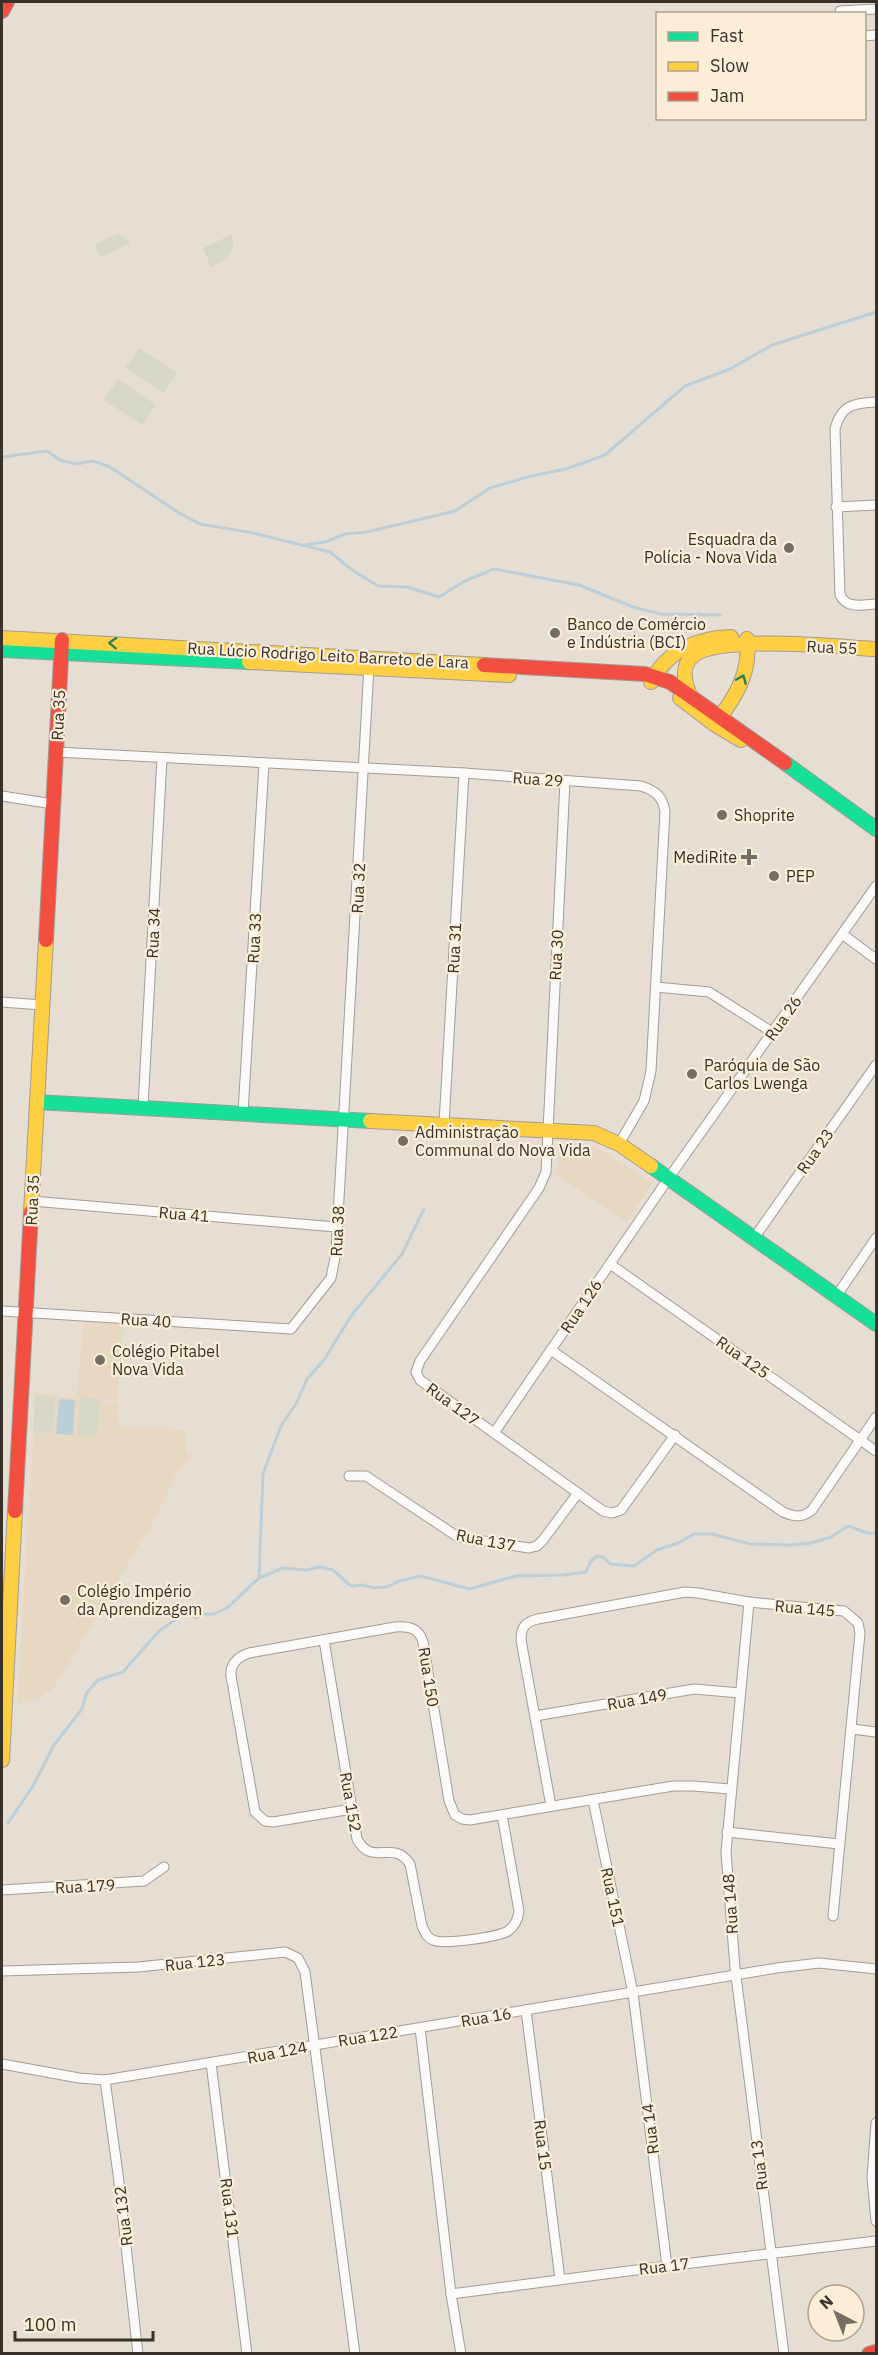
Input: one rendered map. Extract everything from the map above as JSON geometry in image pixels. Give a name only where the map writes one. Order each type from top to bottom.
[{"type":"main road","points":[[2,11],[7,2]]},
{"type":"main road","points":[[652,680],[666,661],[696,641],[720,637],[747,642]]},
{"type":"main road","name":"Rua Lúcio Rodrigo Leito Barreto de Lara","points":[[2,638],[62,647],[163,656],[369,663],[580,678],[652,680]]},
{"type":"main road","points":[[689,693],[683,682],[684,671],[694,655],[705,649],[747,642]]},
{"type":"main road","points":[[718,720],[737,693],[748,667],[747,642]]},
{"type":"main road","name":"Rua 55","points":[[747,642],[876,649]]},
{"type":"main road","name":"Rua Lúcio Rodrigo Leito Barreto de Lara","points":[[2,650],[62,647]]},
{"type":"main road","name":"Rua 35","points":[[2,1760],[62,647]]},
{"type":"main road","points":[[652,680],[670,682],[689,693],[718,720]]},
{"type":"main road","points":[[652,680],[718,720],[876,829]]},
{"type":"main road","points":[[37,1102],[594,1133],[619,1144],[876,1323]]},
{"type":"main road","points":[[869,2354],[876,2352]]},
{"type":"street","points":[[840,11],[876,9]]},
{"type":"street","points":[[876,402],[862,402],[849,406],[838,416],[835,429],[840,595],[849,605],[876,604]]},
{"type":"street","points":[[836,507],[876,505]]},
{"type":"street","name":"Rua 32","points":[[344,1119],[369,663]]},
{"type":"street","name":"Rua 29","points":[[56,752],[464,773],[641,786],[653,790],[662,798],[665,811],[648,1089],[619,1144]]},
{"type":"street","name":"Rua 34","points":[[143,1107],[162,758]]},
{"type":"street","name":"Rua 33","points":[[243,1113],[264,764]]},
{"type":"street","name":"Rua 31","points":[[444,1124],[464,773]]},
{"type":"street","name":"Rua 30","points":[[547,1129],[565,781]]},
{"type":"street","points":[[2,796],[53,804]]},
{"type":"street","name":"Rua 26","points":[[668,1179],[876,886]]},
{"type":"street","points":[[842,934],[876,958]]},
{"type":"street","points":[[656,987],[709,992],[772,1032]]},
{"type":"street","points":[[2,1002],[42,1005]]},
{"type":"street","name":"Rua 23","points":[[754,1238],[876,1065]]},
{"type":"street","name":"Rua 38","points":[[291,1329],[331,1278],[335,1264],[344,1119]]},
{"type":"street","name":"Rua 127","points":[[547,1129],[547,1166],[543,1182],[417,1367],[420,1380],[603,1511],[612,1513],[621,1510],[675,1435]]},
{"type":"street","name":"Rua 126","points":[[494,1433],[668,1179]]},
{"type":"street","name":"Rua 41","points":[[32,1201],[336,1227]]},
{"type":"street","points":[[837,1295],[876,1238]]},
{"type":"street","name":"Rua 125","points":[[610,1264],[876,1451]]},
{"type":"street","name":"Rua 40","points":[[2,1311],[291,1329]]},
{"type":"street","points":[[551,1350],[783,1512],[799,1516],[807,1515],[812,1510],[876,1417]]},
{"type":"street","name":"Rua 137","points":[[349,1476],[366,1476],[458,1537],[529,1548],[537,1546],[543,1540],[578,1493]]},
{"type":"street","points":[[551,1806],[521,1640],[522,1628],[531,1621],[685,1592],[749,1602]]},
{"type":"street","name":"Rua 148","points":[[736,1976],[726,1852],[749,1602]]},
{"type":"street","name":"Rua 145","points":[[749,1602],[844,1611],[858,1623],[860,1633],[852,1729],[833,1916]]},
{"type":"street","name":"Rua 150","points":[[352,1809],[273,1822],[265,1821],[258,1816],[253,1807],[231,1676],[234,1662],[244,1655],[403,1626],[410,1627],[419,1633],[423,1642],[451,1808],[454,1815],[462,1819],[502,1815],[673,1786],[730,1789]]},
{"type":"street","name":"Rua 152","points":[[324,1640],[357,1839],[361,1847],[377,1854],[395,1852],[401,1854],[410,1864],[422,1926],[429,1938],[440,1942],[502,1934],[511,1929],[517,1919],[519,1911],[502,1815]]},
{"type":"street","name":"Rua 149","points":[[535,1716],[694,1689],[740,1693]]},
{"type":"street","points":[[852,1729],[876,1732]]},
{"type":"street","name":"Rua 151","points":[[593,1800],[633,1993]]},
{"type":"street","points":[[727,1832],[839,1844]]},
{"type":"street","name":"Rua 179","points":[[2,1890],[144,1881],[164,1867]]},
{"type":"street","name":"Rua 123","points":[[2,1971],[138,1967],[285,1952],[298,1958],[303,1967],[315,2044]]},
{"type":"street","name":"Rua 16","points":[[420,2028],[777,1968],[819,1964],[876,1968]]},
{"type":"street","name":"Rua 13","points":[[736,1976],[784,2354]]},
{"type":"street","name":"Rua 14","points":[[633,1993],[666,2266]]},
{"type":"street","name":"Rua 15","points":[[526,2010],[560,2279]]},
{"type":"street","points":[[420,2028],[451,2294],[461,2354]]},
{"type":"street","name":"Rua 122","points":[[315,2044],[420,2028]]},
{"type":"street","name":"Rua 124","points":[[2,2064],[79,2078],[105,2080],[315,2044],[355,2354]]},
{"type":"street","name":"Rua 131","points":[[211,2063],[247,2354]]},
{"type":"street","name":"Rua 132","points":[[105,2080],[120,2185],[138,2354]]},
{"type":"street","points":[[876,2123],[872,2178],[876,2221]]},
{"type":"street","name":"Rua 17","points":[[451,2294],[876,2241]]},
{"type":"shaded area","points":[[563,1143],[594,1146],[653,1183],[626,1222],[556,1174]]},
{"type":"shaded area","name":"Colégio Pitabel Nova Vida","points":[[84,1319],[124,1323],[117,1401],[76,1397]]},
{"type":"shaded area","name":"Colégio Império da Aprendizagem","points":[[36,1393],[118,1404],[119,1427],[187,1430],[186,1453],[194,1454],[176,1474],[159,1512],[54,1688],[37,1699],[17,1704]]},
{"type":"green space","points":[[118,234],[131,243],[101,257],[95,244]]},
{"type":"green space","points":[[231,235],[233,246],[229,255],[211,267],[203,248]]},
{"type":"green space","points":[[139,348],[177,373],[164,393],[125,368]]},
{"type":"green space","points":[[118,379],[156,405],[142,425],[104,400]]},
{"type":"green space","points":[[35,1395],[55,1397],[52,1433],[33,1432]]},
{"type":"green space","points":[[80,1397],[100,1399],[97,1436],[77,1434]]},
{"type":"water","points":[[59,1399],[75,1400],[73,1435],[56,1434]]},
{"type":"waterway","points":[[304,545],[455,511],[490,488],[566,469],[605,455],[685,386],[730,369],[772,345],[876,312]]},
{"type":"waterway","points":[[2,457],[47,451],[60,460],[76,464],[93,461],[110,467],[179,513],[200,524],[253,533],[330,552],[352,570],[378,586],[407,587],[439,597],[465,581],[494,569],[579,585],[633,607],[661,614],[720,615]]},
{"type":"waterway","points":[[259,1578],[263,1474],[281,1426],[296,1404],[307,1379],[324,1360],[351,1316],[402,1254],[424,1209]]},
{"type":"waterway","points":[[8,1823],[33,1786],[54,1745],[82,1709],[87,1692],[98,1680],[123,1672],[160,1630],[186,1613],[196,1618],[201,1614],[214,1614],[227,1608],[259,1578],[283,1568],[306,1570],[320,1567],[333,1570],[351,1586],[387,1587],[399,1581],[421,1576],[469,1589],[516,1576],[586,1572],[591,1561],[597,1556],[603,1557],[610,1564],[634,1566],[657,1550],[678,1543],[694,1534],[712,1534],[750,1544],[791,1545],[811,1543],[831,1537],[848,1526],[867,1533],[876,1533]]},
{"type":"traffic: fast","points":[[2,650],[249,662]]},
{"type":"traffic: fast","points":[[785,763],[876,829]]},
{"type":"traffic: fast","points":[[37,1102],[370,1121]]},
{"type":"traffic: fast","points":[[651,1166],[876,1324]]},
{"type":"traffic: slow","points":[[651,682],[665,662],[684,648],[706,640],[731,637]]},
{"type":"traffic: slow","points":[[2,638],[484,665]]},
{"type":"traffic: slow","points":[[716,722],[740,684],[747,662],[747,639]]},
{"type":"traffic: slow","points":[[689,693],[685,678],[687,663],[694,655],[708,649],[754,644],[876,649]]},
{"type":"traffic: slow","points":[[249,662],[509,675]]},
{"type":"traffic: slow","points":[[680,698],[714,724],[741,740]]},
{"type":"traffic: slow","points":[[31,1212],[46,940]]},
{"type":"traffic: slow","points":[[370,1121],[594,1133],[619,1144],[651,1166]]},
{"type":"traffic: slow","points":[[2,1760],[15,1511]]},
{"type":"traffic: jam","points":[[2,11],[7,2]]},
{"type":"traffic: jam","points":[[46,940],[62,640]]},
{"type":"traffic: jam","points":[[484,665],[645,674],[670,682],[785,763]]},
{"type":"traffic: jam","points":[[15,1511],[31,1212]]},
{"type":"traffic: jam","points":[[869,2354],[876,2352]]},
{"type":"place","name":"Esquadra da Polícia - Nova Vida","points":[[789,548]]},
{"type":"place","name":"Banco de Comércio e Indústria (BCI)","points":[[555,633]]},
{"type":"place","name":"Shoprite","points":[[722,815]]},
{"type":"place","name":"MediRite","points":[[749,857]]},
{"type":"place","name":"PEP","points":[[774,876]]},
{"type":"place","name":"Paróquia de São Carlos Lwenga","points":[[692,1074]]},
{"type":"place","name":"Administração Communal do Nova Vida","points":[[403,1141]]},
{"type":"place","name":"Colégio Pitabel Nova Vida","points":[[100,1360]]},
{"type":"place","name":"Colégio Império da Aprendizagem","points":[[65,1600]]}]
